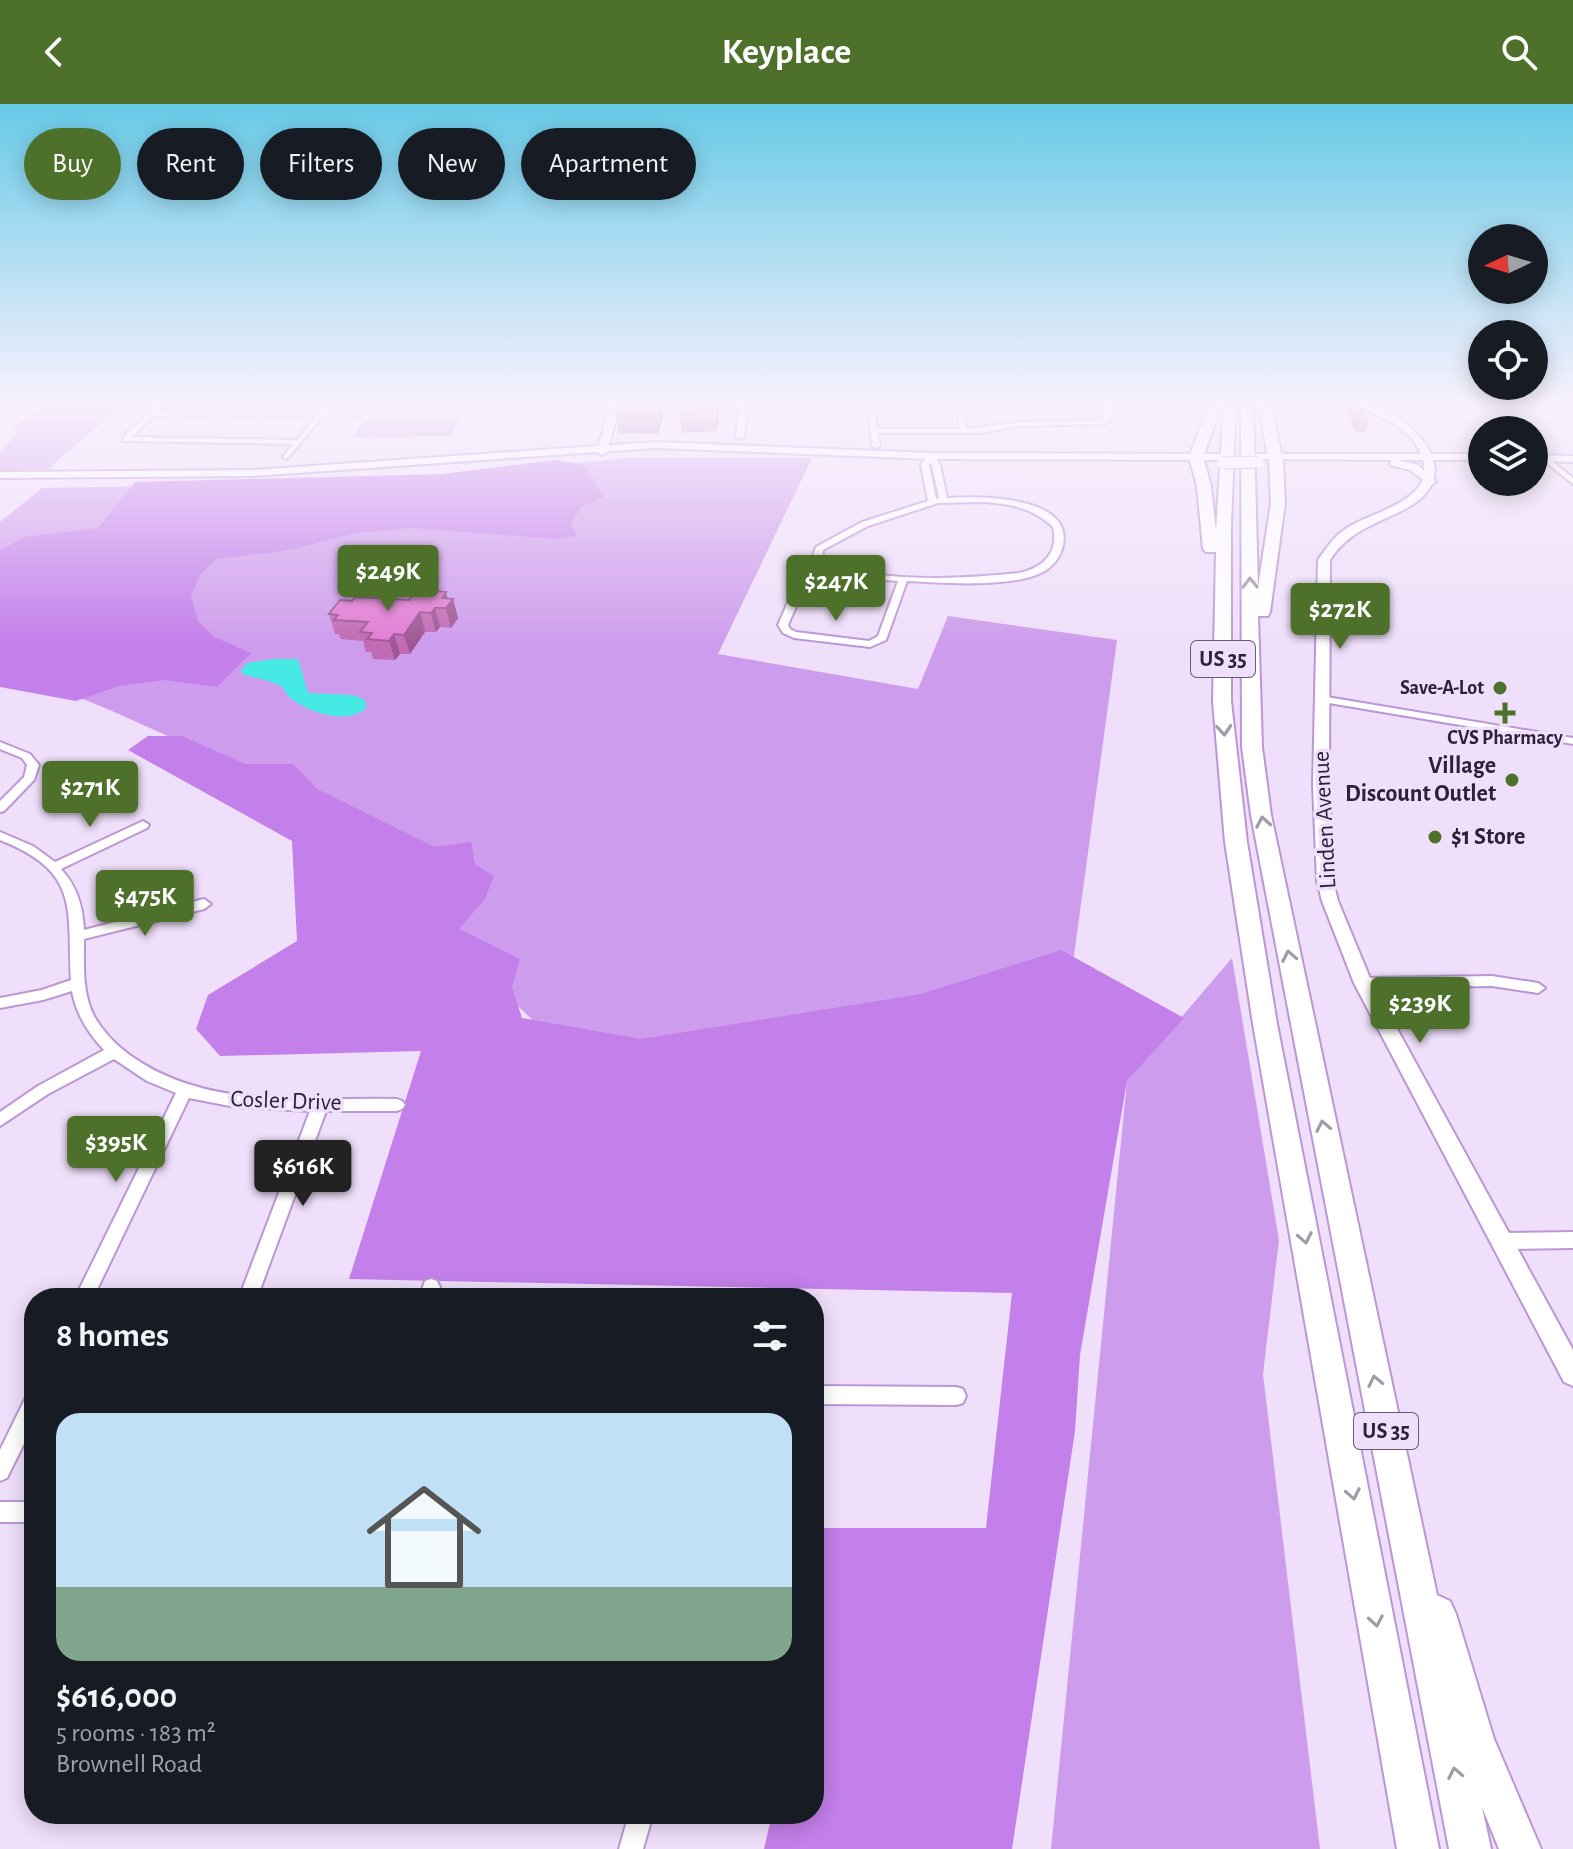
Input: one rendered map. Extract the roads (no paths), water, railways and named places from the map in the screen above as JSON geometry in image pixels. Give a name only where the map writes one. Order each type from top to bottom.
[{"type":"highway","points":[[1201,482],[1211,545],[1213,620],[1222,701]]},
{"type":"highway","name":"US 35","points":[[1226,482],[1222,701],[1247,915],[1282,1019],[1397,1484],[1470,1849]]},
{"type":"highway","name":"US 35","points":[[1249,482],[1252,747],[1278,899],[1282,1019],[1417,1847]]},
{"type":"highway","points":[[1252,661],[1276,533],[1275,482]]},
{"type":"highway","points":[[1397,1484],[1475,1741],[1520,1849]]},
{"type":"main road","name":"Linden Avenue","points":[[1431,482],[1411,500],[1346,531],[1327,552],[1322,586],[1321,699],[1325,881],[1334,914],[1363,983],[1573,1374]]},
{"type":"street","points":[[928,482],[932,502]]},
{"type":"street","points":[[938,482],[944,501]]},
{"type":"street","points":[[817,560],[835,570],[903,579],[1018,577],[1040,570],[1055,555],[1059,545],[1057,526],[1038,511],[1007,503],[944,501],[932,502],[853,529],[819,549],[817,560],[800,586],[783,625],[786,631],[794,635],[870,644],[882,638],[903,579]]},
{"type":"street","points":[[1321,699],[1573,741]]},
{"type":"street","points":[[0,745],[26,756],[33,765],[30,778],[0,808]]},
{"type":"street","points":[[54,867],[143,825]]},
{"type":"street","name":"Cosler Drive","points":[[0,836],[24,846],[54,867],[64,879],[75,904],[81,1002],[88,1017],[115,1051],[152,1077],[185,1091],[235,1101],[397,1105]]},
{"type":"street","points":[[77,936],[204,904]]},
{"type":"street","points":[[1363,983],[1492,981],[1538,988]]},
{"type":"street","points":[[0,1003],[43,995],[79,983]]},
{"type":"street","points":[[0,1120],[43,1090],[115,1051]]},
{"type":"street","points":[[89,1288],[185,1091]]},
{"type":"street","points":[[252,1288],[321,1103]]},
{"type":"street","points":[[1501,1241],[1573,1240]]},
{"type":"street","points":[[824,1395],[956,1396]]},
{"type":"street","points":[[0,1471],[24,1422]]},
{"type":"street","points":[[0,1512],[24,1512]]},
{"type":"street","points":[[631,1849],[638,1824]]},
{"type":"place","name":"Save-A-Lot","points":[[1500,688]]},
{"type":"place","name":"CVS Pharmacy","points":[[1505,713]]},
{"type":"place","name":"Village Discount Outlet","points":[[1512,780]]},
{"type":"place","name":"$1 Store","points":[[1435,837]]}]
